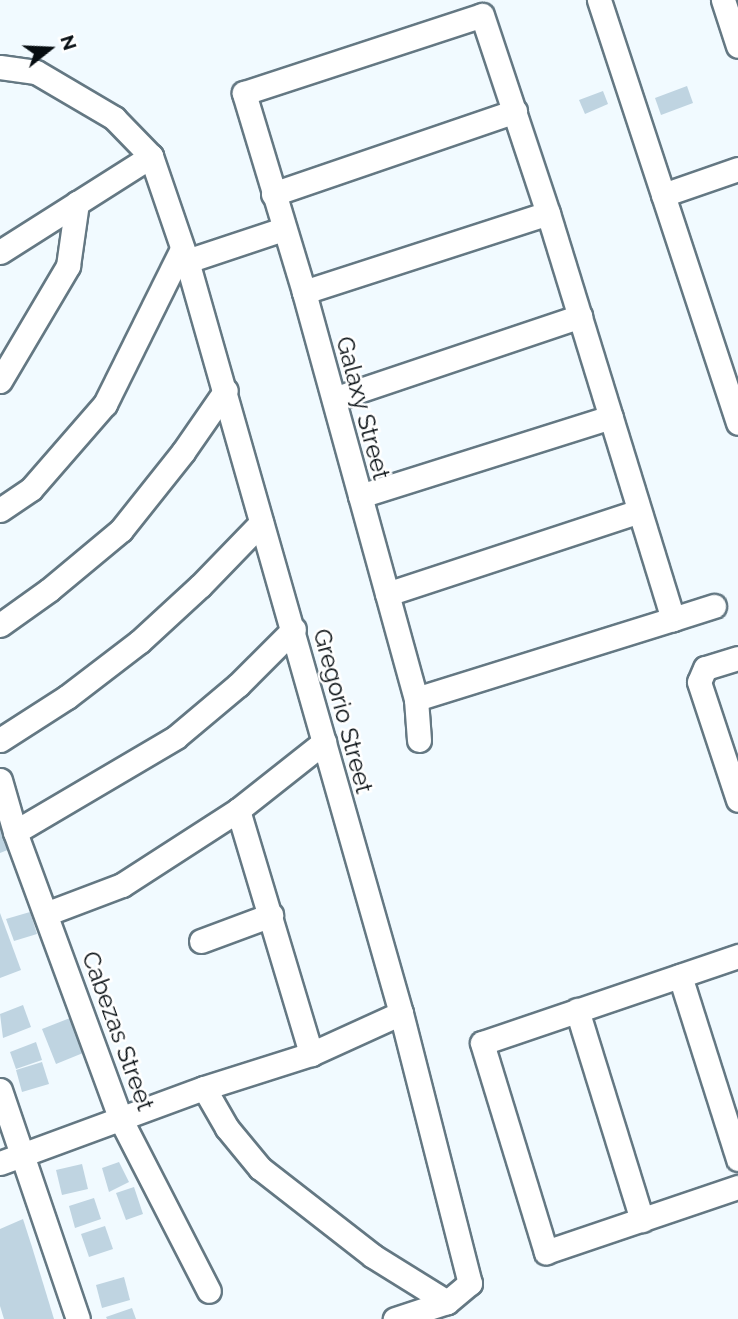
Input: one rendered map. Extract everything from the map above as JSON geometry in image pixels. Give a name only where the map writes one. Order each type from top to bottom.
[{"type":"street","points":[[599,0],[738,423]]},
{"type":"street","points":[[723,0],[738,46]]},
{"type":"street","points":[[480,7],[548,213],[673,619]]},
{"type":"street","name":"Galaxy Street","points":[[419,740],[416,699],[304,292],[244,93],[480,7]]},
{"type":"street","points":[[0,66],[36,72],[114,118],[151,156],[0,252]]},
{"type":"street","points":[[273,194],[515,111]]},
{"type":"street","name":"Gregorio Street","points":[[151,156],[185,255],[226,390],[261,523],[294,629],[401,1013],[470,1283],[447,1302]]},
{"type":"street","points":[[663,195],[738,169]]},
{"type":"street","points":[[0,381],[68,266],[77,204]]},
{"type":"street","points":[[304,292],[548,213]]},
{"type":"street","points":[[0,510],[31,489],[105,404],[185,255],[283,229]]},
{"type":"street","points":[[334,399],[580,316]]},
{"type":"street","points":[[0,625],[49,590],[121,530],[183,452],[226,390]]},
{"type":"street","points":[[360,496],[611,417]]},
{"type":"street","points":[[387,594],[639,511]]},
{"type":"street","points":[[0,740],[67,697],[139,642],[200,586],[261,523]]},
{"type":"street","points":[[416,699],[715,606]]},
{"type":"street","points":[[16,832],[176,737],[237,685],[294,629]]},
{"type":"street","points":[[738,658],[705,668],[699,682],[738,800]]},
{"type":"street","points":[[48,913],[122,886],[237,810],[324,742]]},
{"type":"street","name":"Cabezas Street","points":[[0,780],[16,832],[48,913],[121,1121],[209,1291]]},
{"type":"street","points":[[237,810],[311,1054]]},
{"type":"street","points":[[201,941],[271,915]]},
{"type":"street","points":[[738,956],[481,1043],[546,1252],[738,1187]]},
{"type":"street","points":[[680,976],[738,1159]]},
{"type":"street","points":[[577,1010],[642,1220]]},
{"type":"street","points":[[0,1163],[121,1121],[204,1088],[311,1054],[401,1013]]},
{"type":"street","points":[[204,1088],[226,1128],[260,1168],[373,1256],[447,1302]]},
{"type":"street","points":[[0,1090],[78,1319]]},
{"type":"street","points":[[395,1319],[447,1302]]},
{"type":"building","points":[[687,86],[693,103],[661,115],[655,98]]},
{"type":"building","points":[[603,91],[608,104],[585,114],[579,100]]},
{"type":"building","points":[[0,825],[10,849],[0,853]]},
{"type":"building","points":[[30,912],[37,934],[14,941],[6,919]]},
{"type":"building","points":[[0,913],[21,970],[0,978]]},
{"type":"building","points":[[23,1005],[31,1027],[3,1038],[0,1014]]},
{"type":"building","points":[[70,1018],[83,1053],[56,1064],[42,1029]]},
{"type":"building","points":[[36,1042],[42,1060],[16,1069],[10,1052]]},
{"type":"building","points":[[42,1062],[49,1084],[22,1092],[16,1070]]},
{"type":"building","points":[[119,1162],[129,1182],[109,1192],[102,1168]]},
{"type":"building","points":[[82,1164],[88,1189],[62,1195],[56,1170]]},
{"type":"building","points":[[134,1187],[143,1214],[126,1220],[116,1193]]},
{"type":"building","points":[[94,1198],[101,1219],[75,1228],[69,1206]]},
{"type":"building","points":[[23,1219],[54,1319],[4,1319],[0,1306],[0,1229]]},
{"type":"building","points":[[105,1226],[113,1249],[89,1257],[81,1234]]},
{"type":"building","points":[[124,1277],[130,1300],[102,1308],[96,1285]]},
{"type":"building","points":[[132,1308],[136,1319],[106,1317]]}]
